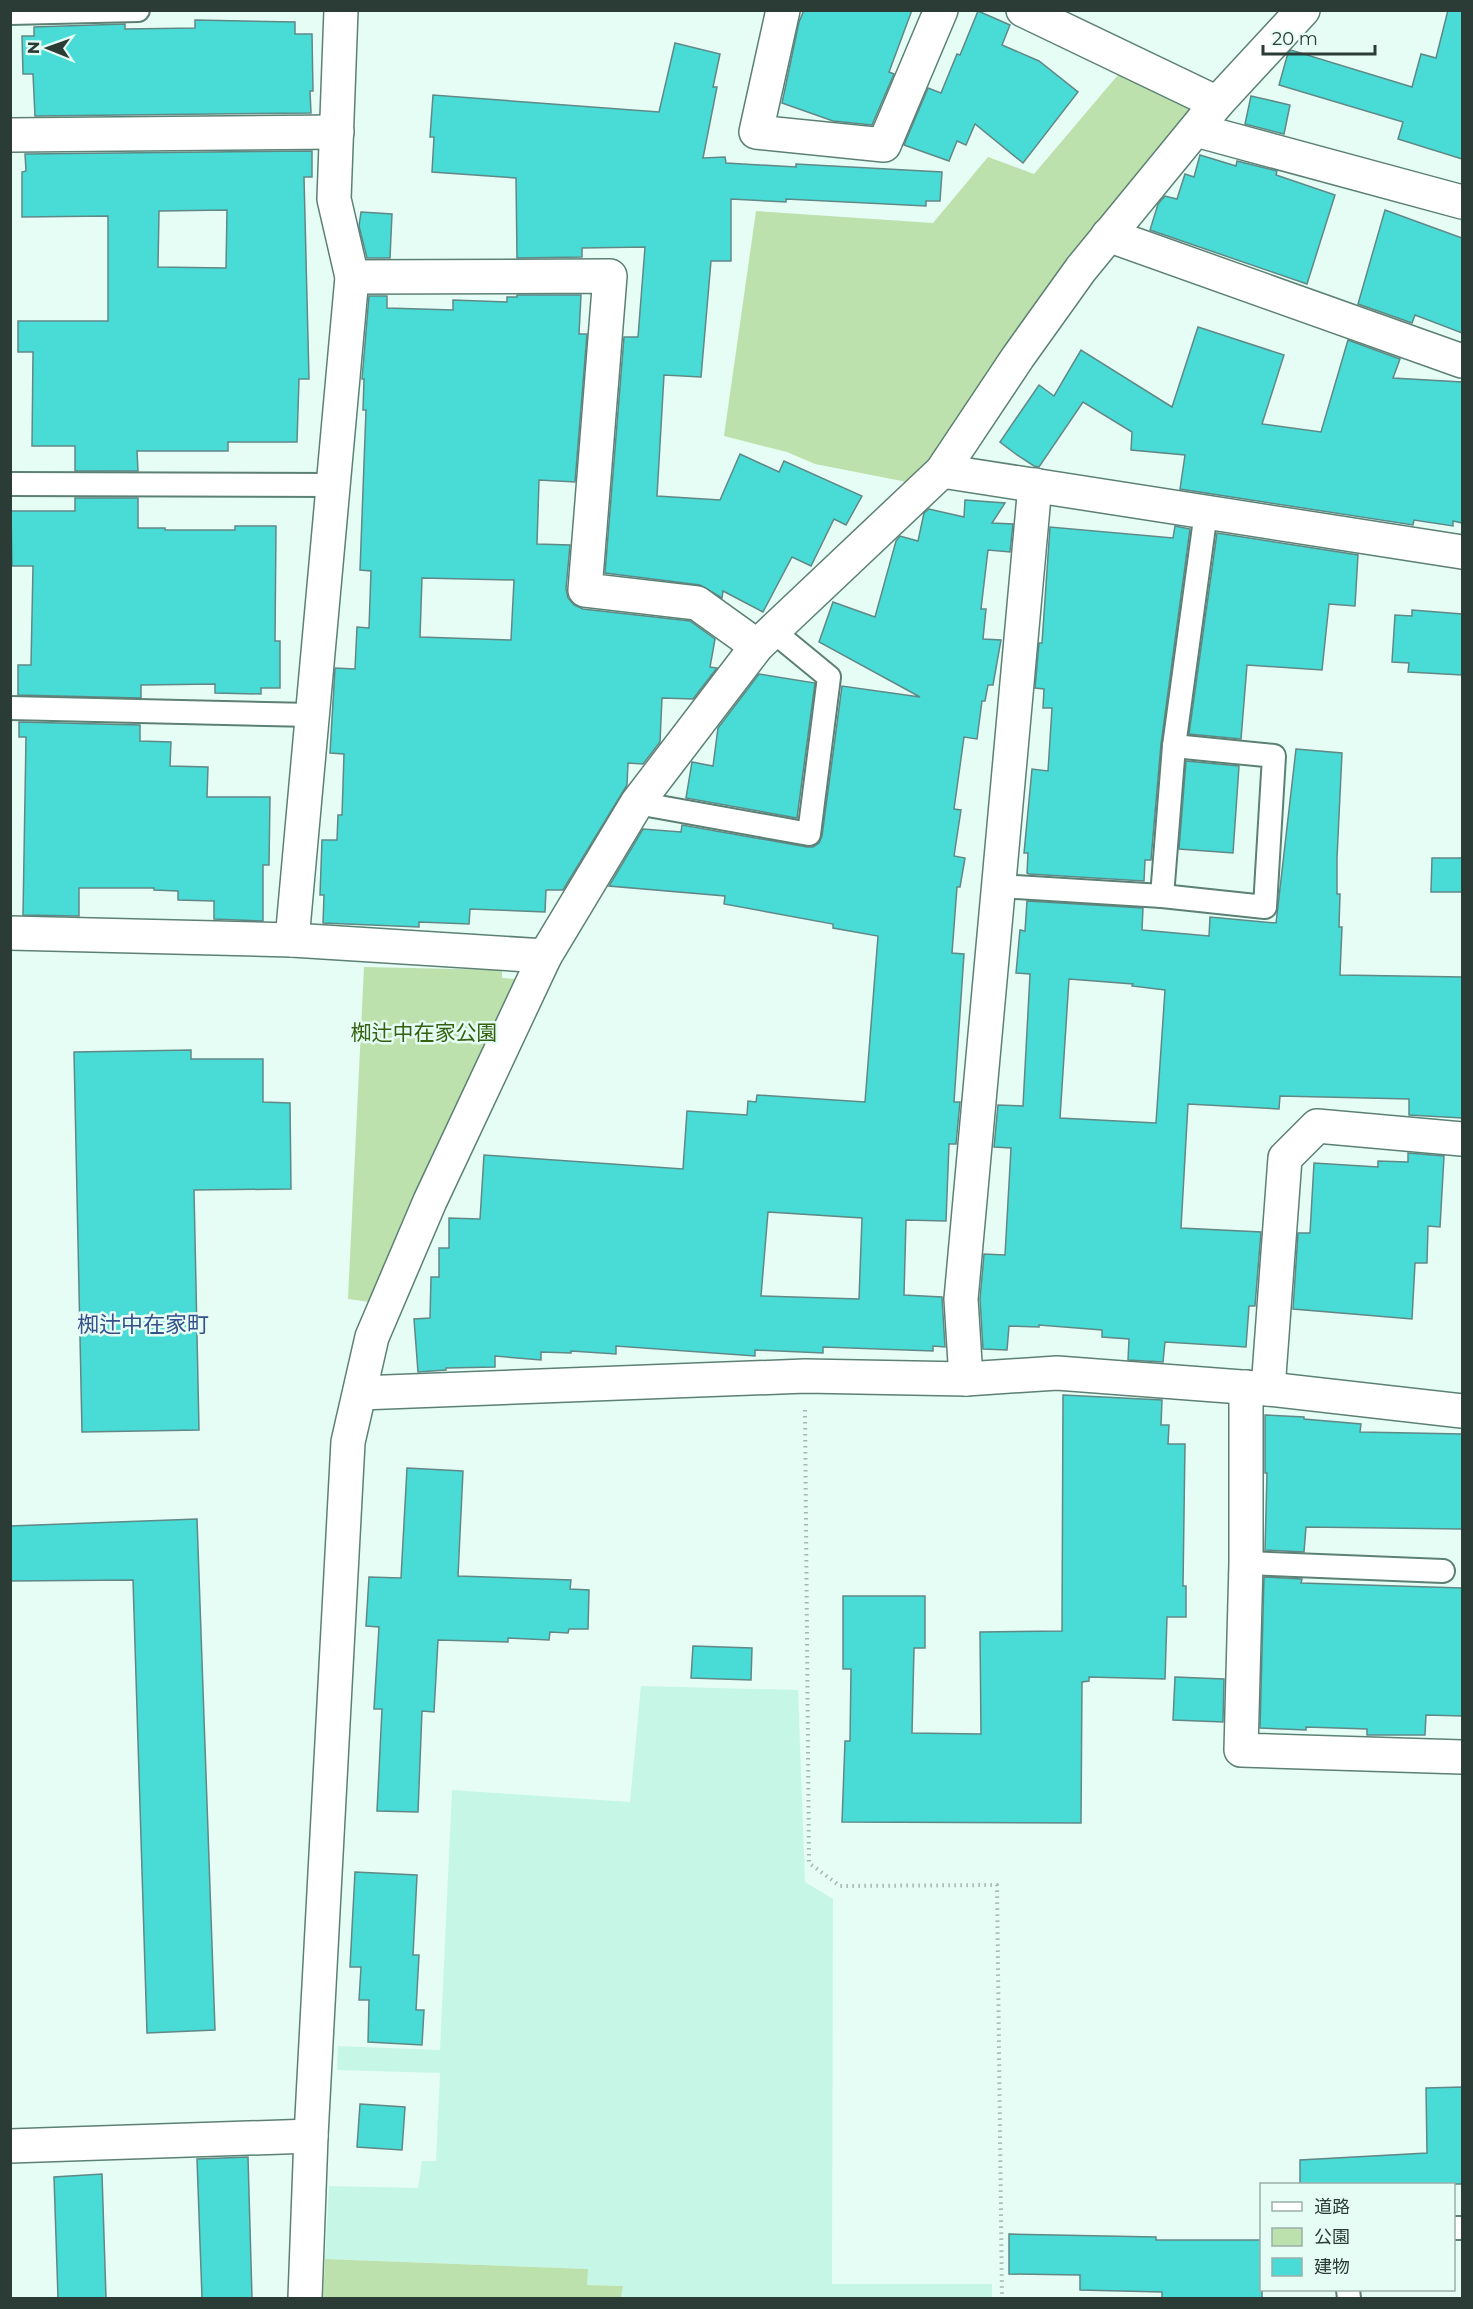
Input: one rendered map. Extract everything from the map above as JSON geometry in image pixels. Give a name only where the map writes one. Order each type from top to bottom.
[{"type":"street","points":[[292,940],[335,485],[352,277],[334,199],[341,10]]},
{"type":"street","points":[[783,10],[756,132],[885,146],[941,10]]},
{"type":"street","points":[[1023,10],[1217,103]]},
{"type":"street","points":[[305,2298],[311,2136],[348,1442],[372,1337],[430,1201],[545,956],[637,803],[765,638],[942,471],[1018,357],[1081,269],[1217,103],[1303,10]]},
{"type":"street","points":[[1196,130],[1462,202]]},
{"type":"street","points":[[10,135],[337,132]]},
{"type":"street","points":[[1108,235],[1462,361]]},
{"type":"street","points":[[352,277],[610,276],[585,590],[697,603],[765,638]]},
{"type":"street","points":[[942,471],[1462,552]]},
{"type":"street","points":[[966,1379],[961,1299],[1035,485]]},
{"type":"street","points":[[10,933],[292,940],[545,956]]},
{"type":"street","points":[[1462,1139],[1317,1126],[1285,1158],[1257,1388],[1246,1563],[1241,1749],[1462,1757]]},
{"type":"street","points":[[360,1393],[805,1376],[966,1379],[1057,1372],[1257,1388],[1462,1411]]},
{"type":"street","points":[[10,2146],[311,2136]]},
{"type":"lane","points":[[10,13],[138,10]]},
{"type":"lane","points":[[10,484],[335,485]]},
{"type":"lane","points":[[1162,896],[1174,746],[1206,512]]},
{"type":"lane","points":[[637,803],[809,834],[829,677],[765,638]]},
{"type":"lane","points":[[10,708],[312,715]]},
{"type":"lane","points":[[999,886],[1162,896],[1264,907],[1274,756],[1174,746]]},
{"type":"lane","points":[[1246,1563],[1443,1571]]},
{"type":"path","points":[[805,1376],[809,1863],[840,1886],[997,1885],[1002,2298]]},
{"type":"shaded area","points":[[641,1686],[798,1690],[805,1882],[833,1899],[832,2284],[992,2284],[992,2298],[621,2298],[623,2286],[587,2285],[587,2269],[325,2259],[329,2186],[418,2188],[422,2161],[436,2161],[440,2073],[337,2070],[338,2046],[440,2050],[452,1790],[630,1802]]},
{"type":"green space","points":[[1123,69],[1187,97],[1190,118],[912,483],[815,464],[787,452],[724,436],[756,211],[933,223],[988,157],[1034,174]]},
{"type":"green space","name":"椥辻中在家公園","points":[[364,967],[502,970],[502,978],[515,979],[514,988],[370,1302],[348,1299]]},
{"type":"green space","points":[[325,2259],[588,2269],[587,2285],[623,2286],[621,2298],[323,2298]]},
{"type":"building","points":[[804,10],[912,10],[889,72],[894,74],[872,125],[833,121],[782,103],[799,22]]},
{"type":"building","points":[[1448,10],[1462,10],[1462,159],[1398,139],[1403,122],[1279,85],[1288,53],[1291,50],[1412,87],[1421,54],[1436,58]]},
{"type":"building","points":[[978,11],[1010,25],[1002,45],[1039,61],[1078,92],[1023,163],[975,124],[966,145],[957,141],[949,161],[904,145],[928,88],[941,93]]},
{"type":"building","points":[[195,20],[295,22],[295,34],[312,34],[311,113],[35,116],[33,74],[23,74],[22,36],[34,36],[34,27],[125,24],[125,29],[195,28]]},
{"type":"building","points":[[675,43],[720,54],[713,87],[717,87],[703,158],[725,157],[726,163],[796,167],[796,164],[942,172],[940,201],[926,201],[926,206],[786,199],[786,202],[731,199],[731,261],[711,261],[701,377],[664,375],[657,496],[720,500],[740,454],[779,472],[784,461],[862,496],[846,525],[834,519],[811,566],[792,557],[763,612],[723,591],[722,598],[700,585],[605,573],[624,337],[638,337],[645,247],[582,248],[582,257],[517,258],[516,178],[432,172],[434,137],[430,137],[433,95],[659,112]]},
{"type":"building","points":[[1251,96],[1290,105],[1284,134],[1245,124]]},
{"type":"building","points":[[312,151],[312,177],[304,177],[309,379],[299,379],[297,442],[228,442],[228,451],[137,451],[138,471],[75,471],[75,446],[32,446],[33,352],[18,352],[18,321],[108,321],[108,216],[22,217],[22,172],[26,171],[25,154]],"holes":[[[227,210],[226,268],[158,267],[159,211]]]},
{"type":"building","points":[[1200,155],[1236,166],[1237,161],[1277,171],[1276,175],[1335,195],[1307,284],[1150,230],[1158,204],[1165,196],[1177,199],[1185,174],[1194,177]]},
{"type":"building","points":[[1385,210],[1462,238],[1462,333],[1415,315],[1412,323],[1358,304]]},
{"type":"building","points":[[361,212],[392,214],[390,258],[367,258],[359,226]]},
{"type":"building","points":[[517,295],[581,295],[579,334],[587,334],[575,482],[539,480],[537,544],[570,545],[566,589],[568,598],[574,605],[583,609],[690,621],[715,639],[710,667],[717,668],[693,699],[662,698],[660,742],[643,764],[628,763],[627,785],[563,890],[546,890],[545,912],[470,909],[469,924],[419,922],[419,927],[323,923],[324,895],[320,895],[322,840],[337,840],[338,815],[342,815],[344,754],[330,753],[335,668],[355,669],[357,627],[369,628],[371,571],[360,570],[366,410],[363,410],[364,379],[362,379],[369,296],[387,296],[387,308],[453,310],[453,300],[507,302],[507,297],[517,297]],"holes":[[[422,578],[514,580],[511,640],[420,637]]]},
{"type":"building","points":[[1198,327],[1284,355],[1262,424],[1321,432],[1348,340],[1400,359],[1393,378],[1462,382],[1462,523],[1453,521],[1453,526],[1414,520],[1413,525],[1180,489],[1185,455],[1131,450],[1132,432],[1083,402],[1039,467],[1034,466],[1000,442],[1039,385],[1054,396],[1081,350],[1172,407]]},
{"type":"building","points":[[75,498],[138,498],[138,528],[235,530],[235,526],[276,526],[275,641],[280,641],[280,688],[261,688],[261,694],[215,693],[215,684],[141,685],[141,698],[18,695],[18,665],[31,665],[33,566],[12,566],[11,511],[75,511]]},
{"type":"building","points":[[965,500],[1005,503],[992,523],[1013,524],[1010,552],[988,550],[981,609],[986,609],[983,639],[1001,640],[993,685],[988,685],[985,701],[982,701],[977,739],[964,737],[954,809],[961,810],[954,856],[965,858],[960,887],[957,887],[952,953],[964,954],[954,1102],[960,1102],[956,1144],[949,1144],[946,1221],[906,1220],[904,1295],[942,1297],[945,1347],[933,1346],[933,1351],[823,1347],[823,1353],[755,1350],[755,1356],[616,1346],[616,1354],[541,1352],[541,1360],[495,1356],[495,1367],[446,1368],[446,1370],[418,1372],[414,1319],[430,1318],[431,1277],[439,1277],[439,1248],[449,1248],[449,1218],[480,1219],[484,1155],[683,1169],[687,1111],[747,1115],[748,1101],[756,1102],[757,1095],[865,1102],[878,936],[833,928],[833,924],[724,904],[725,896],[609,886],[643,829],[681,832],[682,825],[807,847],[813,847],[819,843],[822,836],[842,686],[920,697],[819,642],[833,602],[875,617],[896,541],[900,536],[918,541],[924,513],[929,509],[964,517]],"holes":[[[768,1212],[862,1218],[859,1299],[761,1296]]]},
{"type":"building","points":[[1175,526],[1190,529],[1161,744],[1151,860],[1145,860],[1144,881],[1029,874],[1027,873],[1028,853],[1024,853],[1032,769],[1048,771],[1052,708],[1043,708],[1044,689],[1035,688],[1039,643],[1042,643],[1050,527],[1173,538]]},
{"type":"building","points":[[1217,533],[1358,555],[1355,606],[1329,604],[1322,670],[1247,665],[1241,739],[1189,734]]},
{"type":"building","points":[[1412,610],[1462,614],[1462,675],[1408,672],[1409,663],[1392,662],[1395,615],[1412,616]]},
{"type":"building","points":[[759,674],[815,683],[797,818],[686,798],[692,762],[713,766],[718,728]]},
{"type":"building","points":[[19,722],[140,725],[140,741],[171,742],[170,766],[208,767],[207,797],[270,797],[269,865],[263,865],[263,921],[214,919],[214,901],[178,900],[178,891],[154,890],[154,888],[79,888],[79,916],[23,915],[26,737],[19,737]]},
{"type":"building","points":[[1296,749],[1342,753],[1337,858],[1337,894],[1340,894],[1339,927],[1342,927],[1340,975],[1462,977],[1462,1118],[1409,1115],[1409,1099],[1280,1096],[1279,1109],[1188,1104],[1181,1228],[1261,1232],[1255,1306],[1249,1306],[1246,1347],[1165,1342],[1163,1362],[1128,1360],[1129,1339],[1102,1337],[1102,1330],[1039,1325],[1039,1327],[1009,1326],[1007,1350],[983,1349],[980,1299],[984,1254],[1005,1255],[1011,1148],[994,1147],[998,1105],[1023,1106],[1030,974],[1016,973],[1020,930],[1025,931],[1027,901],[1143,908],[1142,930],[1209,936],[1210,917],[1276,923]],"holes":[[[1069,979],[1133,984],[1132,986],[1165,990],[1156,1123],[1060,1118]]]},
{"type":"building","points":[[1186,761],[1239,766],[1233,853],[1179,849]]},
{"type":"building","points":[[1432,858],[1462,858],[1462,892],[1431,892]]},
{"type":"building","points":[[191,1050],[191,1059],[263,1059],[263,1102],[290,1103],[291,1189],[194,1190],[199,1430],[82,1432],[74,1052]]},
{"type":"building","points":[[1408,1153],[1444,1156],[1440,1227],[1428,1226],[1427,1263],[1415,1263],[1412,1319],[1293,1309],[1298,1233],[1310,1233],[1314,1163],[1378,1167],[1378,1161],[1408,1162]]},
{"type":"building","points":[[1063,1395],[1162,1400],[1161,1425],[1169,1425],[1168,1444],[1185,1444],[1183,1586],[1186,1586],[1186,1617],[1167,1617],[1165,1679],[1089,1677],[1089,1681],[1082,1682],[1081,1823],[842,1822],[845,1741],[850,1741],[851,1669],[843,1669],[843,1596],[925,1596],[925,1648],[914,1648],[912,1733],[981,1734],[980,1632],[1062,1631]]},
{"type":"building","points":[[1265,1415],[1361,1424],[1360,1432],[1462,1434],[1462,1529],[1306,1527],[1304,1552],[1265,1550],[1267,1473],[1265,1473]]},
{"type":"building","points":[[407,1468],[463,1471],[458,1576],[571,1580],[570,1589],[589,1590],[588,1629],[569,1629],[568,1633],[550,1632],[549,1640],[508,1638],[508,1642],[438,1640],[434,1712],[422,1711],[418,1812],[377,1811],[382,1709],[374,1709],[379,1627],[366,1626],[369,1577],[401,1578]]},
{"type":"building","points":[[197,1519],[215,2030],[147,2033],[133,1580],[10,1581],[10,1526]]},
{"type":"building","points":[[1264,1577],[1302,1579],[1301,1583],[1462,1588],[1462,1716],[1426,1715],[1425,1735],[1367,1735],[1367,1729],[1260,1728]]},
{"type":"building","points":[[693,1646],[752,1648],[751,1680],[691,1678]]},
{"type":"building","points":[[1175,1677],[1224,1679],[1223,1722],[1173,1720]]},
{"type":"building","points":[[355,1872],[417,1875],[413,1955],[419,1955],[416,2010],[424,2010],[422,2045],[368,2042],[369,2000],[359,2000],[361,1967],[350,1967]]},
{"type":"building","points":[[1462,2087],[1462,2184],[1300,2183],[1300,2160],[1427,2153],[1426,2088]]},
{"type":"building","points":[[360,2104],[405,2107],[402,2150],[357,2147]]},
{"type":"building","points":[[248,2157],[252,2298],[202,2298],[197,2159]]},
{"type":"building","points":[[102,2174],[106,2298],[58,2298],[54,2177]]},
{"type":"building","points":[[1009,2234],[1156,2237],[1156,2240],[1260,2240],[1262,2298],[1162,2298],[1162,2292],[1080,2290],[1080,2275],[1009,2274]]},
{"type":"district","name":"椥辻中在家町","points":[[143,1324]]}]
